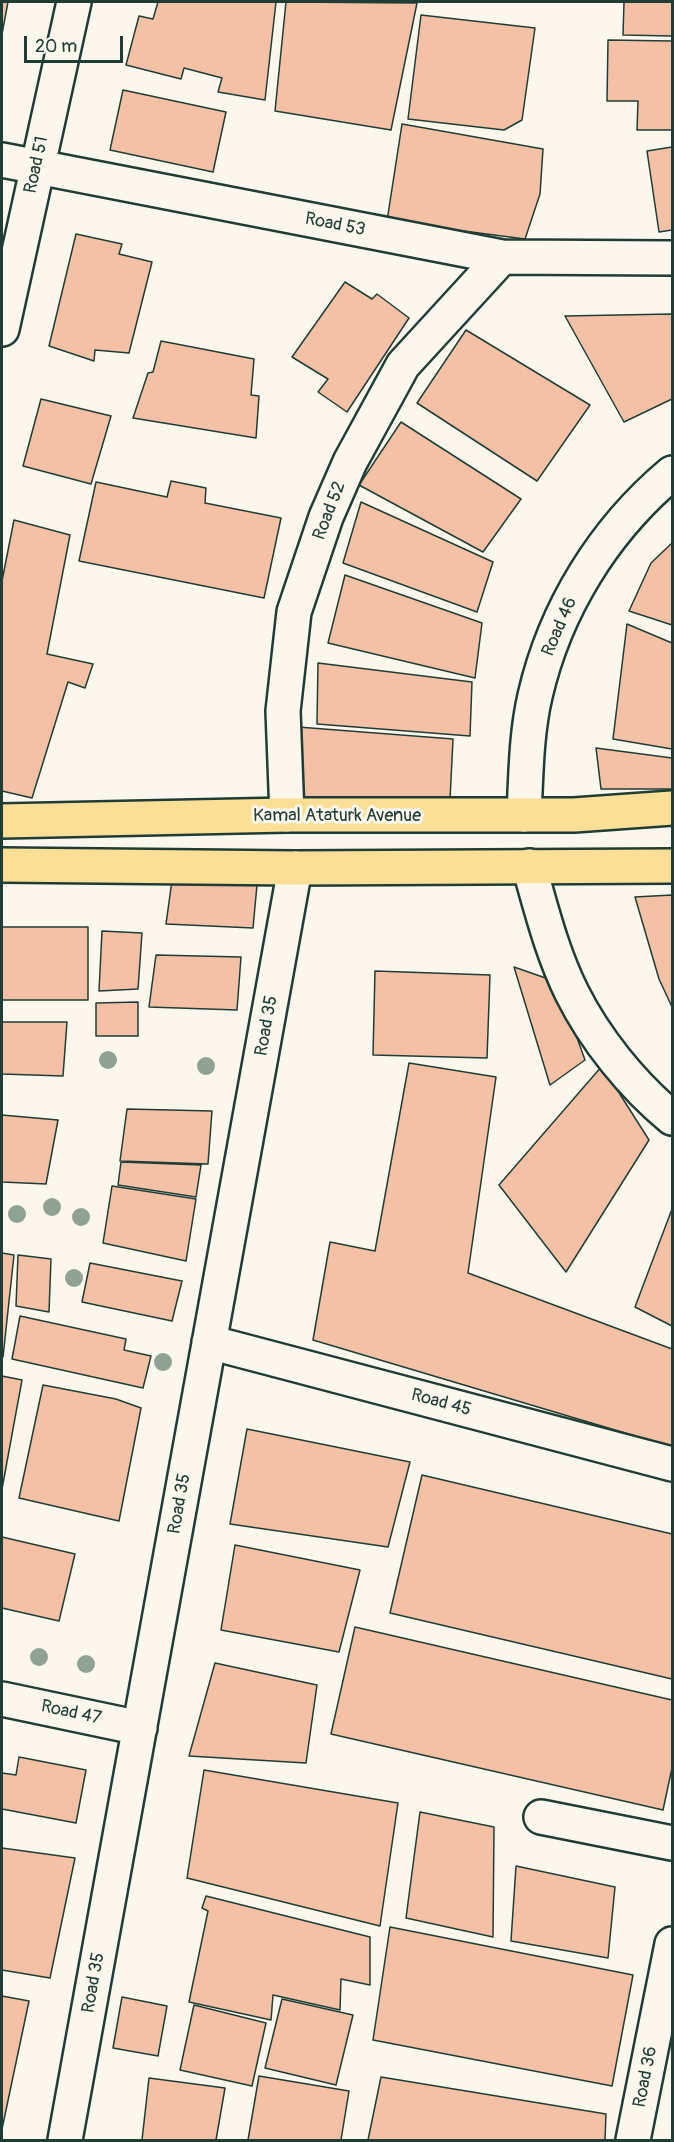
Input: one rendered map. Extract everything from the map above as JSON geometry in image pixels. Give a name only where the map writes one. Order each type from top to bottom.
[{"type":"main road","name":"Kamal Ataturk Avenue","points":[[2,821],[287,815],[636,813],[672,808]]},
{"type":"main road","points":[[2,866],[295,868],[672,866]]},
{"type":"street","name":"Road 51","points":[[2,329],[74,2]]},
{"type":"street","name":"Road 53","points":[[2,160],[502,257],[672,258]]},
{"type":"street","name":"Road 52","points":[[287,815],[283,711],[294,612],[326,517],[350,462],[403,365],[502,257]]},
{"type":"street","name":"Road 46","points":[[524,815],[527,758],[535,698],[549,644],[576,589],[608,540],[647,494],[672,473]]},
{"type":"street","points":[[529,866],[547,929],[572,993],[608,1049],[652,1101],[672,1118]]},
{"type":"street","name":"Road 35","points":[[65,2140],[295,868]]},
{"type":"street","name":"Road 45","points":[[209,1342],[672,1464]]},
{"type":"street","name":"Road 47","points":[[2,1699],[140,1728]]},
{"type":"street","points":[[541,1817],[672,1843]]},
{"type":"street","name":"Road 36","points":[[633,2140],[672,1944]]},
{"type":"building","points":[[2,2],[8,2],[2,34]]},
{"type":"building","points":[[158,2],[276,2],[265,100],[218,92],[222,78],[184,68],[181,79],[126,65],[139,16],[153,19]]},
{"type":"building","points":[[286,2],[417,3],[391,130],[275,111]]},
{"type":"building","points":[[624,2],[672,2],[672,36],[623,35]]},
{"type":"building","points":[[421,15],[535,28],[522,120],[504,130],[408,119]]},
{"type":"building","points":[[608,40],[672,41],[672,130],[637,130],[638,101],[607,101]]},
{"type":"building","points":[[123,90],[226,112],[213,172],[110,150]]},
{"type":"building","points":[[402,124],[543,149],[540,194],[525,239],[387,221]]},
{"type":"building","points":[[672,147],[672,230],[659,232],[647,151]]},
{"type":"building","points":[[76,234],[122,244],[119,254],[152,262],[129,353],[95,350],[94,361],[49,346]]},
{"type":"building","points":[[345,282],[372,299],[377,294],[409,318],[347,412],[318,392],[328,379],[292,357]]},
{"type":"building","points":[[672,314],[672,399],[624,422],[565,316]]},
{"type":"building","points":[[466,330],[590,405],[537,481],[417,403]]},
{"type":"building","points":[[161,341],[254,359],[251,395],[259,396],[256,438],[133,418],[148,373],[153,372]]},
{"type":"building","points":[[41,399],[111,416],[91,484],[23,466]]},
{"type":"building","points":[[401,422],[521,499],[483,552],[359,485]]},
{"type":"building","points":[[171,481],[206,488],[205,503],[281,518],[264,598],[79,561],[96,482],[167,497]]},
{"type":"building","points":[[361,502],[493,562],[477,612],[343,563]]},
{"type":"building","points":[[14,520],[70,535],[47,654],[93,664],[85,688],[68,682],[32,798],[2,791],[2,581]]},
{"type":"building","points":[[672,543],[672,625],[629,611],[651,563]]},
{"type":"building","points":[[345,575],[482,623],[475,678],[328,643]]},
{"type":"building","points":[[627,624],[672,643],[672,749],[613,739]]},
{"type":"building","points":[[318,663],[472,682],[470,736],[317,724]]},
{"type":"building","points":[[298,727],[453,739],[450,800],[298,799]]},
{"type":"building","points":[[596,748],[672,758],[672,789],[601,789]]},
{"type":"building","points":[[173,873],[258,874],[253,928],[166,924]]},
{"type":"building","points":[[672,895],[672,1007],[659,979],[635,897]]},
{"type":"building","points":[[2,927],[88,927],[88,1000],[2,1000]]},
{"type":"building","points":[[102,931],[142,933],[138,989],[99,991]]},
{"type":"building","points":[[156,955],[241,957],[237,1010],[149,1007]]},
{"type":"building","points":[[514,967],[557,982],[585,1060],[550,1085]]},
{"type":"building","points":[[375,971],[490,975],[487,1058],[373,1055]]},
{"type":"building","points":[[138,1002],[138,1036],[96,1036],[96,1003]]},
{"type":"building","points":[[2,1022],[67,1022],[63,1076],[2,1074]]},
{"type":"building","points":[[409,1063],[496,1077],[468,1273],[672,1349],[672,1447],[313,1340],[330,1242],[375,1251]]},
{"type":"building","points":[[602,1066],[649,1140],[566,1272],[499,1185]]},
{"type":"building","points":[[127,1109],[212,1111],[208,1164],[120,1161]]},
{"type":"building","points":[[2,1115],[58,1120],[46,1184],[2,1182]]},
{"type":"building","points":[[121,1162],[201,1165],[196,1197],[118,1185]]},
{"type":"building","points":[[112,1186],[196,1199],[186,1261],[103,1243]]},
{"type":"building","points":[[672,1209],[672,1326],[635,1307]]},
{"type":"building","points":[[2,1253],[14,1255],[3,1357],[2,1356]]},
{"type":"building","points":[[18,1255],[51,1259],[49,1312],[16,1306]]},
{"type":"building","points":[[90,1263],[182,1281],[172,1321],[82,1302]]},
{"type":"building","points":[[20,1316],[126,1339],[124,1350],[151,1356],[143,1388],[12,1359]]},
{"type":"building","points":[[2,1376],[22,1380],[2,1489]]},
{"type":"building","points":[[43,1385],[116,1399],[141,1408],[119,1521],[19,1498]]},
{"type":"building","points":[[247,1429],[410,1462],[388,1547],[230,1524]]},
{"type":"building","points":[[422,1475],[672,1534],[672,1679],[390,1613]]},
{"type":"building","points":[[2,1537],[75,1554],[59,1621],[2,1608]]},
{"type":"building","points":[[235,1545],[360,1570],[339,1652],[221,1630]]},
{"type":"building","points":[[355,1627],[672,1700],[672,1768],[663,1810],[331,1734]]},
{"type":"building","points":[[215,1663],[317,1685],[306,1763],[189,1756]]},
{"type":"building","points":[[19,1757],[86,1770],[76,1823],[2,1809],[2,1773],[16,1775]]},
{"type":"building","points":[[204,1770],[398,1803],[380,1926],[187,1878]]},
{"type":"building","points":[[420,1812],[494,1827],[493,1937],[406,1918]]},
{"type":"building","points":[[2,1848],[75,1858],[50,1978],[2,1970]]},
{"type":"building","points":[[516,1866],[615,1887],[608,1958],[511,1941]]},
{"type":"building","points":[[206,1896],[370,1937],[370,1985],[341,1979],[340,2010],[273,1995],[271,2020],[189,2002],[208,1911],[202,1908]]},
{"type":"building","points":[[390,1927],[633,1975],[612,2086],[373,2040]]},
{"type":"building","points":[[2,1996],[29,2001],[2,2129]]},
{"type":"building","points":[[122,1997],[167,2006],[158,2056],[113,2048]]},
{"type":"building","points":[[282,1999],[353,2015],[336,2085],[265,2068]]},
{"type":"building","points":[[194,2005],[266,2023],[252,2086],[180,2070]]},
{"type":"building","points":[[259,2076],[349,2091],[341,2140],[248,2140]]},
{"type":"building","points":[[381,2077],[606,2114],[605,2140],[368,2140]]},
{"type":"building","points":[[149,2078],[225,2088],[216,2140],[142,2140]]}]
